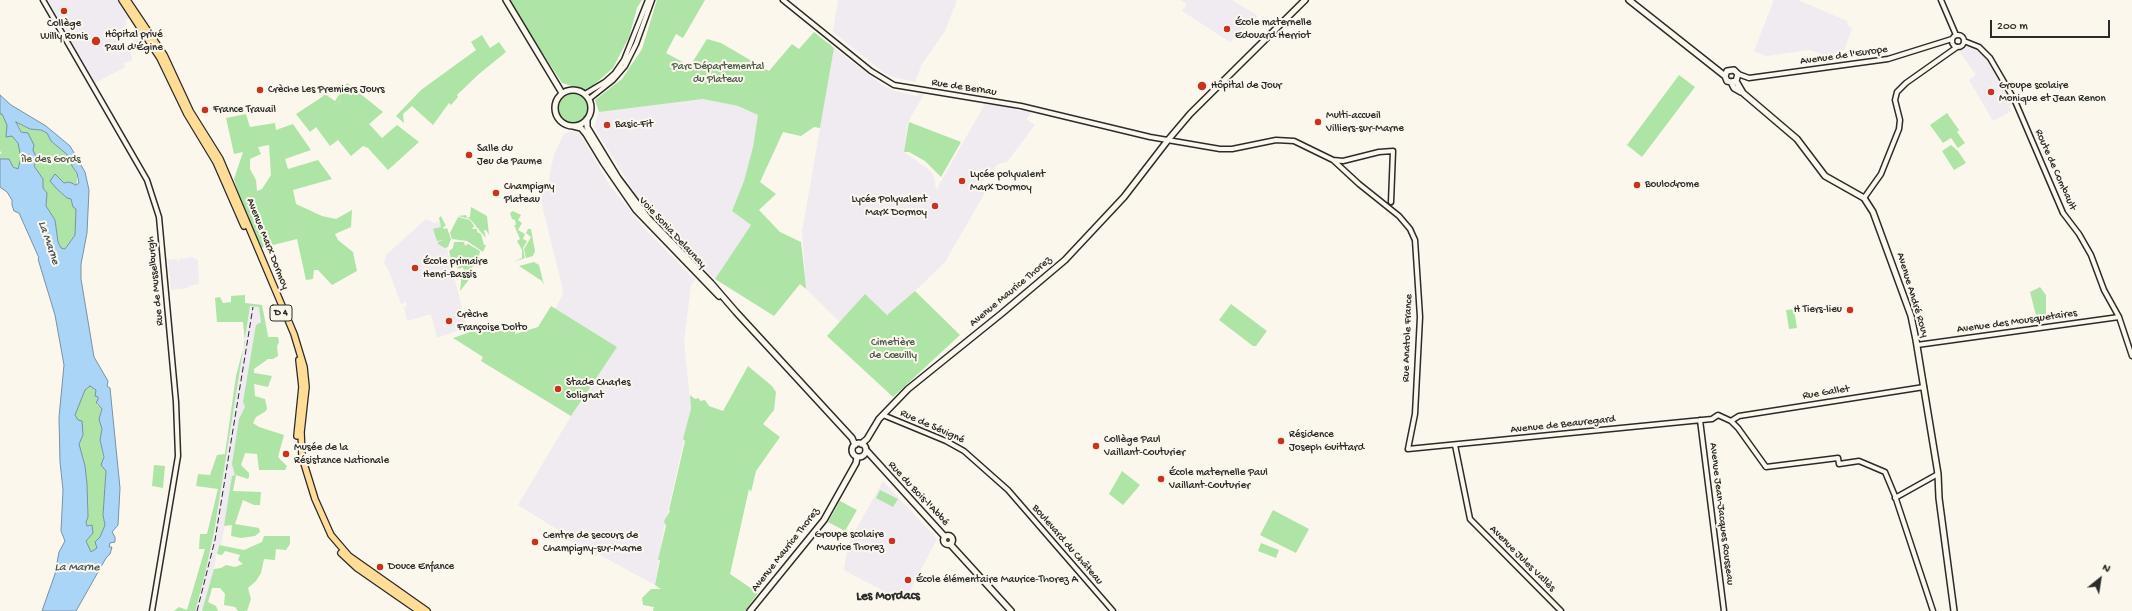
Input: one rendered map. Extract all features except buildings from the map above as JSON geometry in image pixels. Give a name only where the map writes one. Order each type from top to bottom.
[{"type":"main road","name":"Avenue Marx Dormoy","points":[[122,0],[157,53],[187,114],[208,146],[218,166],[296,352],[301,371],[302,387],[297,447],[302,473],[321,523],[329,537],[347,559],[419,611]]},
{"type":"main road","name":"Avenue Marx Dormoy","points":[[127,0],[164,55],[190,111],[220,159],[294,334],[304,367],[306,387],[300,432],[302,457],[315,499],[331,535],[349,556],[427,611]]},
{"type":"main road","points":[[506,0],[562,92]]},
{"type":"main road","name":"Avenue Maurice Thorez","points":[[861,444],[867,439],[883,415],[924,375],[1001,314],[1065,260],[1124,197],[1194,111],[1304,0]]},
{"type":"main road","points":[[1629,0],[1715,69],[1725,76],[1728,71]]},
{"type":"main road","points":[[1715,69],[1728,71],[1734,70],[1738,74],[1733,81]]},
{"type":"main road","name":"Avenue André Rouy","points":[[1725,76],[1733,81],[1736,90],[1743,92],[1797,139],[1825,176],[1864,198],[1872,209],[1911,316],[1917,345],[1938,474],[1939,498],[1954,611]]},
{"type":"main road","points":[[574,89],[587,97],[591,110],[587,119],[578,125],[573,126],[561,122],[555,112],[555,101],[562,92],[574,89]]},
{"type":"main road","name":"Voie Sonia Delaunay","points":[[587,119],[587,126],[590,132],[618,178],[648,218],[711,283],[852,438],[855,445]]},
{"type":"main road","name":"Voie Sonia Delaunay","points":[[573,126],[581,128],[586,134],[629,202],[654,231],[736,312]]},
{"type":"main road","name":"Avenue Maurice Thorez","points":[[865,451],[883,415]]},
{"type":"main road","points":[[861,444],[855,445],[852,453],[857,457],[865,451]]},
{"type":"main road","name":"Rue du Bois-l'Abbé","points":[[861,444],[876,464],[945,537],[948,535],[952,538],[950,544],[1011,611]]},
{"type":"main road","name":"Avenue Maurice Thorez","points":[[750,611],[824,520],[856,463],[857,457]]},
{"type":"street","name":"Rue de Musselburgh","points":[[43,0],[147,180],[159,217],[176,402],[178,456],[152,611]]},
{"type":"street","points":[[587,97],[615,73],[624,60],[648,0]]},
{"type":"street","points":[[587,97],[613,80],[625,66],[636,44],[652,0]]},
{"type":"street","name":"Rue de Bernau","points":[[783,0],[871,71],[894,85],[1022,106],[1169,140],[1220,149],[1232,149],[1276,140],[1294,141],[1333,160]]},
{"type":"street","points":[[1864,198],[1881,174],[1899,129],[1900,120],[1895,100],[1897,92],[1906,83],[1962,45],[1964,41],[1961,36],[1956,35],[1941,0]]},
{"type":"street","points":[[1956,35],[1952,39],[1952,44],[1957,47]]},
{"type":"street","name":"Avenue de l'Europe","points":[[1738,74],[1749,78],[1888,59],[1952,39]]},
{"type":"street","name":"Route de Combault","points":[[1964,41],[1972,43],[1987,54],[2007,86],[2020,111],[2063,214],[2088,249],[2104,290],[2118,317],[2132,356]]},
{"type":"street","points":[[1333,160],[1343,161],[1379,152],[1393,151],[1391,202]]},
{"type":"street","name":"Rue Anatole France","points":[[1333,160],[1342,166],[1359,184],[1393,210],[1406,224],[1413,235],[1420,317],[1415,406],[1408,449]]},
{"type":"street","points":[[1342,166],[1343,161]]},
{"type":"street","name":"Avenue des Mousquetaires","points":[[1917,345],[2118,317]]},
{"type":"street","name":"Rue Gallet","points":[[1731,422],[1738,416],[1924,387]]},
{"type":"street","name":"Rue de Sévigné","points":[[883,415],[944,440],[964,451],[1008,490]]},
{"type":"street","name":"Avenue de Beauregard","points":[[1408,449],[1714,419],[1718,415],[1731,422]]},
{"type":"street","name":"Avenue Jean-Jacques Rousseau","points":[[1700,420],[1724,611]]},
{"type":"street","points":[[1731,422],[1766,467],[1838,458],[1839,464],[1859,461],[1885,472],[1933,611]]},
{"type":"street","name":"Avenue Jules Vallès","points":[[1455,445],[1470,519],[1561,611]]},
{"type":"street","points":[[1895,498],[1938,474]]},
{"type":"street","name":"Boulevard du Château","points":[[1008,490],[1113,611]]},
{"type":"shaded area","name":"Hôpital privé Paul d'Égine","points":[[48,0],[117,0],[130,17],[125,21],[127,24],[118,31],[124,44],[128,44],[142,34],[145,39],[128,46],[133,60],[124,63],[125,67],[95,83]]},
{"type":"shaded area","points":[[838,0],[957,0],[945,31],[922,64],[915,82],[893,77],[883,72],[833,32]]},
{"type":"shaded area","name":"École maternelle Edouard Herriot","points":[[1180,0],[1232,0],[1258,16],[1230,42],[1182,11],[1187,4]]},
{"type":"shaded area","points":[[1774,0],[1798,0],[1847,21],[1848,26],[1852,29],[1844,50],[1829,55],[1829,64],[1827,65],[1826,55],[1809,50],[1766,56],[1754,51]]},
{"type":"shaded area","name":"Groupe scolaire Monique et Jean Renon","points":[[1967,46],[1984,55],[2013,104],[2010,105],[2010,112],[1993,121],[1969,80],[1976,75],[1959,51]]},
{"type":"shaded area","points":[[834,48],[882,85],[895,91],[917,96],[919,93],[924,94],[908,122],[904,152],[927,168],[934,176],[936,190],[985,104],[1032,112],[1026,119],[1035,125],[1007,162],[998,164],[979,185],[986,191],[945,262],[887,315],[865,294],[840,322],[806,289],[802,232]]},
{"type":"shaded area","points":[[703,99],[738,106],[758,115],[753,147],[744,181],[732,211],[751,225],[715,279],[643,206],[594,127],[599,112]]},
{"type":"shaded area","points":[[570,131],[581,135],[610,186],[646,230],[695,280],[691,285],[684,341],[691,409],[664,528],[655,585],[598,554],[596,557],[558,534],[560,531],[518,505],[571,416],[617,347],[555,309],[562,296],[563,290],[543,209],[541,194],[549,187],[550,171],[555,152],[564,134]]},
{"type":"shaded area","name":"École primaire Henri-Bassis","points":[[426,219],[434,223],[440,222],[467,327],[437,338],[431,314],[407,321],[404,307],[407,307],[406,302],[401,304],[389,271],[384,263],[386,255]]},
{"type":"shaded area","points":[[192,257],[198,260],[199,284],[189,286],[188,288],[171,290],[168,260],[176,259],[178,262],[180,259]]},
{"type":"shaded area","points":[[245,303],[262,305],[269,337],[254,353],[253,384],[255,387],[246,432],[245,456],[235,475],[221,545],[218,545],[214,569],[216,575],[206,611],[187,611],[205,549],[199,549],[200,534],[207,534],[224,462],[236,376],[245,342]]},
{"type":"shaded area","name":"Groupe scolaire Maurice Thorez","points":[[883,481],[937,539],[904,602],[844,570],[848,544]]},
{"type":"green space","points":[[508,0],[642,0],[637,8],[629,37],[613,68],[589,89],[584,90],[562,83]]},
{"type":"green space","name":"Parc Départemental du Plateau","points":[[657,0],[705,0],[683,38],[676,34],[666,53],[690,66],[707,39],[721,43],[769,71],[792,44],[799,49],[814,32],[834,48],[820,128],[814,127],[801,136],[783,132],[760,182],[776,194],[759,210],[780,232],[801,242],[805,278],[806,289],[800,284],[774,316],[715,279],[751,225],[732,211],[744,181],[753,147],[758,115],[738,106],[703,99],[599,112],[595,100],[622,79],[642,49]]},
{"type":"green space","points":[[482,35],[490,48],[499,42],[506,52],[479,74],[457,95],[458,97],[451,105],[449,103],[433,125],[412,106],[403,114],[404,123],[396,116],[421,90],[476,50],[471,42]]},
{"type":"green space","points":[[1679,75],[1695,87],[1642,157],[1627,145]]},
{"type":"green space","points":[[347,83],[383,112],[369,124],[382,138],[397,125],[419,142],[388,170],[368,148],[363,146],[351,156],[338,140],[330,146],[316,127],[310,132],[296,114],[325,94],[335,101]]},
{"type":"green space","points":[[573,92],[584,97],[589,108],[584,119],[573,124],[562,119],[557,108],[562,97]]},
{"type":"green space","points":[[1947,113],[1959,130],[1957,132],[1965,143],[1958,148],[1951,138],[1943,143],[1930,125]]},
{"type":"green space","points":[[0,114],[2,114],[12,136],[18,143],[21,158],[18,169],[0,159],[0,154],[2,153],[0,151]]},
{"type":"green space","points":[[246,114],[250,127],[275,123],[276,130],[293,124],[311,150],[285,159],[288,169],[318,160],[332,179],[293,190],[296,204],[322,216],[336,219],[352,210],[351,227],[335,234],[338,240],[353,252],[357,271],[332,285],[318,270],[314,270],[313,279],[306,280],[297,239],[261,248],[234,179],[243,152],[234,154],[226,118]],"holes":[[[269,145],[271,175],[262,189],[257,191],[256,180],[250,169],[250,159],[261,154],[258,147]]]},
{"type":"green space","name":"île des Gords","points":[[16,122],[30,129],[41,130],[47,133],[51,141],[70,157],[72,166],[77,173],[77,185],[69,182],[56,188],[67,198],[71,199],[73,207],[76,209],[75,235],[65,249],[61,248],[58,242],[55,220],[46,206],[47,193],[43,188],[43,179],[34,166],[37,159]]},
{"type":"green space","points":[[909,122],[961,142],[941,177],[925,161],[909,152],[904,152]]},
{"type":"green space","points":[[1951,145],[1958,151],[1966,163],[1954,170],[1942,151]]},
{"type":"green space","points":[[471,207],[487,216],[489,235],[486,230],[484,230],[486,238],[470,219],[458,216],[466,215],[467,218],[470,217]]},
{"type":"green space","points":[[513,211],[521,215],[518,220],[522,223],[518,230],[525,234],[523,239],[527,241],[523,248],[525,258],[513,262],[522,258],[522,250],[517,241],[520,239],[514,225],[516,225],[515,220],[512,219],[510,213]]},
{"type":"green space","points":[[441,216],[446,226],[443,227],[444,229],[447,228],[451,239],[448,247],[445,248],[438,244],[438,242],[444,240],[437,241],[433,229],[441,227],[439,218]]},
{"type":"green space","points":[[458,217],[470,220],[474,226],[472,229],[477,229],[477,232],[481,234],[484,245],[486,245],[483,252],[467,241],[452,239],[450,233]]},
{"type":"green space","points":[[528,229],[531,229],[535,251],[533,256],[526,258],[524,249],[531,237],[526,233]]},
{"type":"green space","points":[[454,242],[464,242],[465,246],[468,244],[480,251],[477,265],[464,270],[463,267],[459,269],[452,262],[449,251],[453,248]]},
{"type":"green space","points":[[534,262],[539,265],[544,285],[542,281],[519,266]]},
{"type":"green space","points":[[471,267],[475,272],[460,291],[462,272]]},
{"type":"green space","points":[[2040,287],[2046,295],[2046,317],[2045,321],[2038,323],[2030,292]]},
{"type":"green space","name":"Cimetière de Cœuilly","points":[[915,291],[960,335],[893,397],[827,336],[865,294],[887,315]]},
{"type":"green space","points":[[245,295],[245,303],[262,305],[268,337],[278,337],[279,342],[277,346],[278,356],[273,359],[268,359],[254,369],[254,373],[272,376],[268,387],[254,384],[255,396],[265,399],[267,408],[266,411],[256,417],[253,423],[259,427],[284,435],[278,457],[287,466],[285,470],[259,470],[257,454],[245,453],[241,465],[249,473],[249,477],[248,479],[236,475],[233,491],[261,492],[260,505],[254,505],[243,500],[235,524],[259,528],[260,532],[255,536],[241,538],[231,536],[232,525],[224,526],[232,476],[235,475],[232,464],[239,419],[245,407],[243,402],[256,325],[261,322],[259,307],[250,306],[245,339],[243,322],[217,322],[215,298],[220,297],[223,303],[231,302],[231,296]]},
{"type":"green space","points":[[1231,304],[1267,331],[1256,346],[1253,346],[1219,320]]},
{"type":"green space","name":"Stade Charles Solignat","points":[[551,306],[617,347],[571,416],[481,361],[483,357],[453,338],[490,325],[505,333],[507,330],[515,331],[515,334],[538,327]]},
{"type":"green space","points":[[1794,309],[1797,328],[1789,329],[1786,310]]},
{"type":"green space","points":[[243,349],[214,532],[204,578],[195,611],[174,611],[179,607],[187,610],[205,549],[199,549],[200,534],[207,534],[218,489],[196,486],[198,474],[210,475],[217,455],[225,454],[236,376]]},
{"type":"green space","points":[[748,366],[772,386],[776,392],[774,410],[763,424],[780,437],[756,471],[751,492],[749,489],[730,574],[758,593],[745,611],[653,611],[654,607],[643,605],[642,598],[651,589],[661,589],[655,585],[660,560],[658,560],[666,526],[664,521],[670,511],[685,441],[683,439],[691,409],[690,395],[695,399],[699,398],[700,401],[705,400],[709,406],[723,411]]},
{"type":"green space","points":[[90,386],[97,390],[97,405],[102,408],[99,419],[102,429],[100,440],[106,471],[103,515],[105,525],[97,549],[91,552],[86,541],[92,529],[92,525],[87,526],[86,522],[88,517],[87,484],[85,466],[79,444],[83,435],[75,415],[85,390]]},
{"type":"green space","points":[[154,465],[165,466],[163,488],[152,486]]},
{"type":"green space","points":[[1122,471],[1140,485],[1123,505],[1109,494]]},
{"type":"green space","points":[[880,490],[898,499],[893,507],[876,498]]},
{"type":"green space","points":[[840,501],[857,510],[845,531],[828,522]]},
{"type":"green space","points":[[1273,510],[1309,529],[1296,553],[1260,535]]},
{"type":"green space","points":[[264,536],[290,536],[290,544],[286,550],[276,549],[275,560],[264,559],[261,573],[256,581],[248,588],[251,599],[247,611],[238,611],[235,607],[224,605],[225,594],[220,588],[212,588],[208,602],[216,606],[218,611],[202,611],[214,569],[221,568],[226,565],[235,567],[243,564],[238,560],[240,555],[225,551],[222,555],[217,554],[219,545],[244,550],[262,542]]},
{"type":"green space","points":[[1261,543],[1279,550],[1276,558],[1258,551]]},
{"type":"water","name":"La Marne","points":[[0,95],[11,105],[46,126],[70,146],[85,172],[89,190],[87,233],[81,264],[81,279],[94,357],[108,381],[107,386],[110,388],[120,488],[118,525],[112,532],[115,537],[115,542],[110,543],[109,547],[112,547],[110,554],[106,558],[76,611],[42,611],[55,574],[59,552],[65,541],[61,531],[63,490],[60,462],[59,417],[64,365],[55,315],[38,259],[39,258],[19,213],[14,211],[12,200],[7,192],[0,187],[0,159],[9,159],[13,167],[18,169],[21,158],[18,143],[12,136],[6,137],[7,125],[2,114],[0,114]],"holes":[[[16,122],[30,129],[41,130],[47,133],[51,141],[70,157],[72,166],[77,173],[79,183],[76,185],[69,182],[64,183],[55,174],[50,181],[67,198],[71,199],[73,207],[76,209],[75,235],[65,249],[61,248],[58,242],[55,220],[46,206],[47,193],[43,188],[43,179],[34,166],[37,159],[33,150],[34,145],[28,133],[21,132]],[[90,386],[96,390],[95,396],[98,397],[96,402],[102,409],[99,419],[102,429],[100,440],[104,457],[101,465],[106,471],[103,515],[105,525],[100,537],[95,542],[97,548],[91,552],[86,541],[93,533],[92,525],[87,526],[86,522],[88,517],[87,484],[85,466],[79,444],[83,435],[82,421],[78,420],[75,415],[85,390]]]},
{"type":"railway","points":[[197,611],[215,540],[253,307]]},
{"type":"place","name":"Collège Willy Ronis","points":[[64,11]]},
{"type":"place","name":"École maternelle Edouard Herriot","points":[[1227,29]]},
{"type":"place","name":"Hôpital privé Paul d'Égine","points":[[96,41]]},
{"type":"place","name":"Hôpital de Jour","points":[[1202,86]]},
{"type":"place","name":"Crèche Les Premiers Jours","points":[[260,90]]},
{"type":"place","name":"Groupe scolaire Monique et Jean Renon","points":[[1991,92]]},
{"type":"place","name":"France Travail","points":[[205,110]]},
{"type":"place","name":"Multi-accueil Villiers-sur-Marne","points":[[1318,122]]},
{"type":"place","name":"Basic-Fit","points":[[607,125]]},
{"type":"place","name":"Salle du Jeu de Paume","points":[[469,155]]},
{"type":"place","name":"Lycée polyvalent Marx Dormoy","points":[[962,181]]},
{"type":"place","name":"Boulodrome","points":[[1637,185]]},
{"type":"place","name":"Champigny Plateau","points":[[496,193]]},
{"type":"place","name":"Lycée Polyvalent Marx Dormoy","points":[[935,206]]},
{"type":"place","name":"École primaire Henri-Bassis","points":[[415,268]]},
{"type":"place","name":"H Tiers-lieu","points":[[1850,310]]},
{"type":"place","name":"Crèche Françoise Dolto","points":[[449,321]]},
{"type":"place","name":"Stade Charles Solignat","points":[[558,389]]},
{"type":"place","name":"Résidence Joseph Guittard","points":[[1281,441]]},
{"type":"place","name":"Collège Paul Vaillant-Couturier","points":[[1096,446]]},
{"type":"place","name":"Musée de la Résistance Nationale","points":[[286,454]]},
{"type":"place","name":"École maternelle Paul Vaillant-Couturier","points":[[1161,479]]},
{"type":"place","name":"Groupe scolaire Maurice Thorez","points":[[892,541]]},
{"type":"place","name":"Centre de secours de Champigny-sur-Marne","points":[[535,542]]},
{"type":"place","name":"Douce Enfance","points":[[380,567]]},
{"type":"place","name":"École élémentaire Maurice-Thorez A","points":[[908,580]]},
{"type":"district","name":"Les Mordacs","points":[[888,597]]}]
